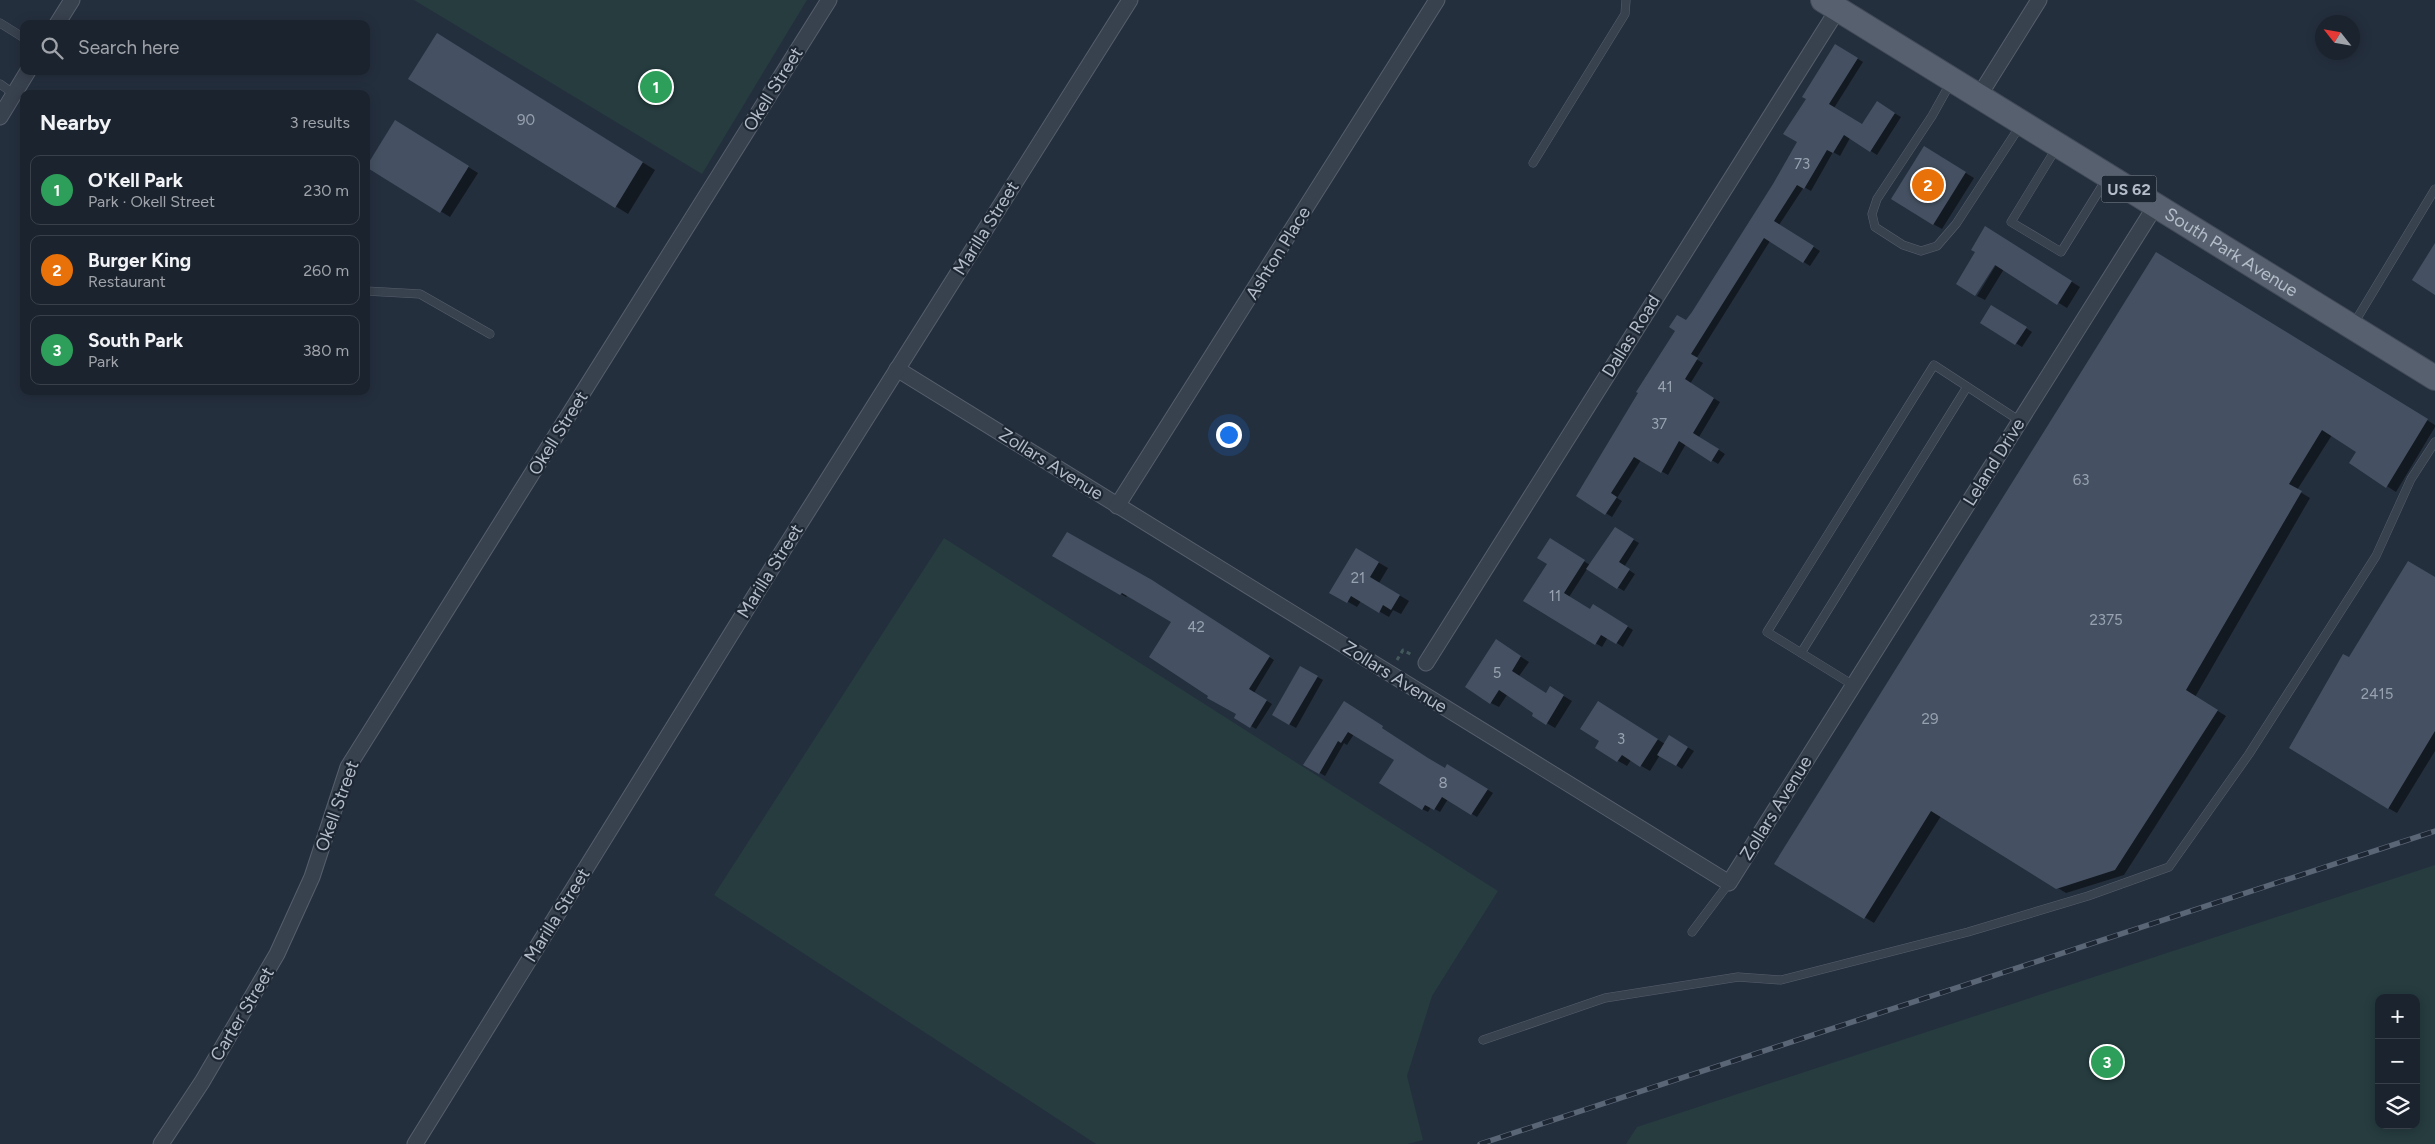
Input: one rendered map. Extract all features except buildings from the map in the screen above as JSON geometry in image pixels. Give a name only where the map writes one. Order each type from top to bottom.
[{"type":"main road","name":"South Park Avenue","points":[[1830,5],[2435,378]]},
{"type":"street","points":[[60,20],[72,0]]},
{"type":"street","name":"Okell Street","points":[[312,877],[348,768],[829,0]]},
{"type":"street","name":"Marilla Street","points":[[415,1144],[897,369],[1130,0]]},
{"type":"street","name":"Ashton Place","points":[[1117,506],[1437,0]]},
{"type":"street","points":[[1979,96],[2039,0]]},
{"type":"street","name":"Dallas Road","points":[[1426,663],[1830,5]]},
{"type":"street","points":[[0,117],[26,75]]},
{"type":"street","name":"Leland Drive","points":[[1832,719],[2156,205]]},
{"type":"street","name":"Zollars Avenue","points":[[897,369],[1729,883],[1832,719]]},
{"type":"street","name":"Carter Street","points":[[161,1144],[202,1082],[277,954],[312,877]]},
{"type":"lane","points":[[1534,163],[1625,14],[1626,0]]},
{"type":"lane","points":[[0,23],[20,36]]},
{"type":"lane","points":[[1952,80],[1932,116],[1876,199],[1872,214],[1875,227],[1903,245],[1921,251],[1937,246],[1956,224],[2022,122]]},
{"type":"lane","points":[[0,84],[14,94]]},
{"type":"lane","points":[[2058,145],[2011,222],[2061,252],[2108,176]]},
{"type":"lane","points":[[2352,326],[2435,189]]},
{"type":"lane","points":[[370,291],[420,294],[490,334]]},
{"type":"lane","points":[[1854,685],[1767,632],[1934,365],[2020,422]]},
{"type":"lane","points":[[1801,652],[1966,386]]},
{"type":"lane","points":[[1483,1040],[1605,998],[1738,977],[1781,980],[1968,932],[2088,896],[2169,867],[2249,754],[2376,556],[2412,479],[2432,453],[2435,442]]},
{"type":"lane","points":[[1692,932],[1729,883]]},
{"type":"path","points":[[1389,674],[1403,650],[1426,663]]},
{"type":"green space","points":[[414,0],[807,0],[702,174]]},
{"type":"green space","points":[[944,538],[1498,891],[1432,996],[1407,1076],[1423,1140],[1407,1144],[1096,1144],[714,895]]},
{"type":"green space","points":[[2435,865],[2435,1144],[1626,1144],[1637,1127]]},
{"type":"railway","points":[[1480,1144],[2435,831]]},
{"type":"place","name":"O'Kell Park","points":[[656,87]]},
{"type":"place","name":"Burger King","points":[[1928,185]]},
{"type":"place","name":"South Park","points":[[2107,1062]]}]
